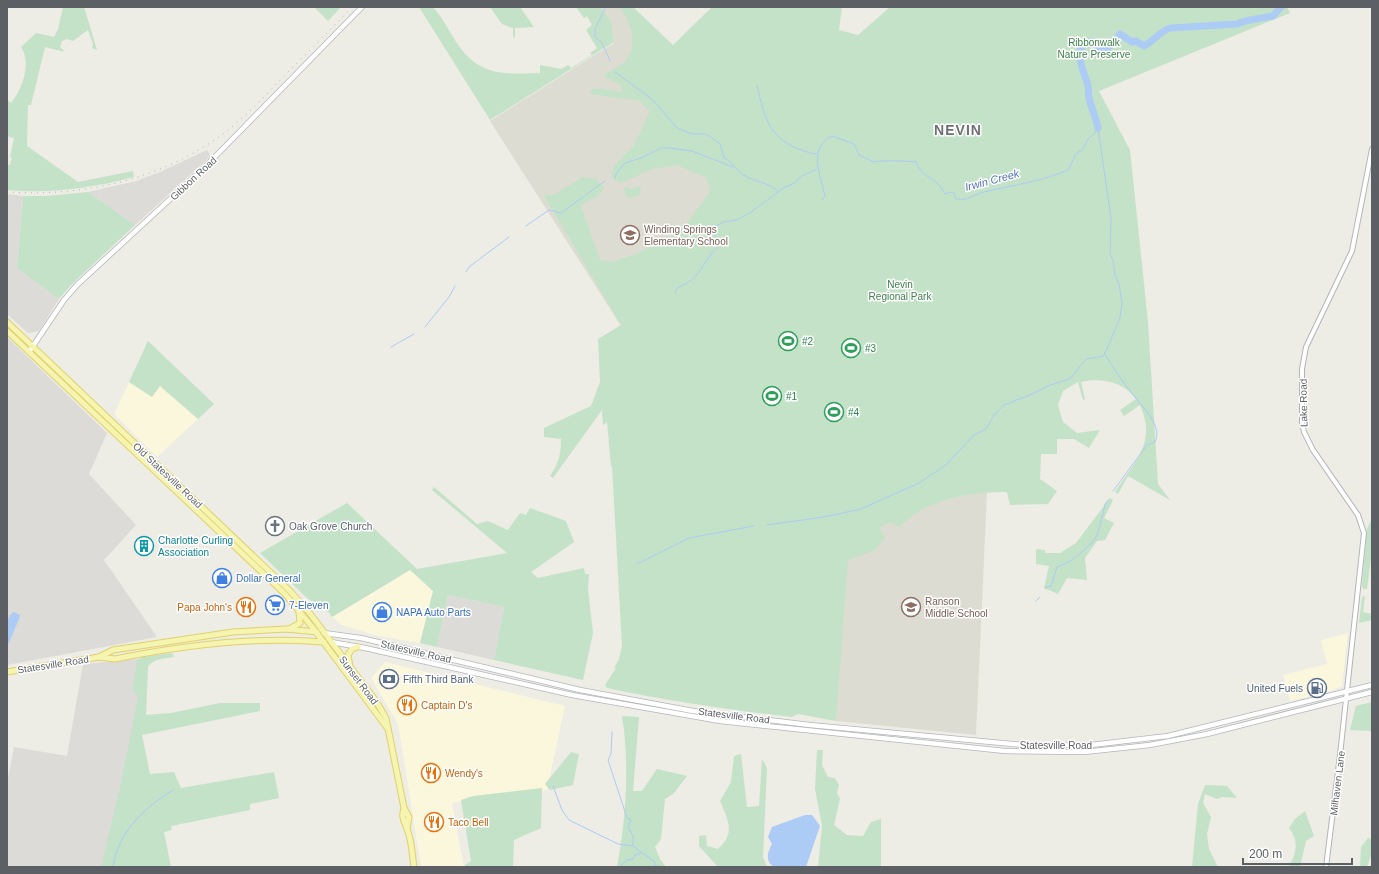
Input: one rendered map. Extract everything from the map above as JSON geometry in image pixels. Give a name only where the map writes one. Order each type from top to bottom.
[{"type":"main road","name":"Gibbon Road","points":[[31,349],[64,300],[77,285],[210,162],[362,7]]},
{"type":"main road","name":"Old Statesville Road","points":[[7,322],[31,349],[285,594],[322,641]]},
{"type":"main road","name":"Old Statesville Road","points":[[7,331],[31,349],[290,590],[324,633]]},
{"type":"main road","points":[[286,629],[300,623],[301,616],[298,610]]},
{"type":"main road","name":"Statesville Road","points":[[99,657],[113,650],[194,637],[233,632],[286,629],[361,638],[580,690],[693,710],[810,725],[1024,745],[1091,745],[1157,738],[1212,726],[1372,685]]},
{"type":"main road","name":"Sunset Road","points":[[324,633],[386,718],[393,746],[404,808],[409,817],[407,828],[414,867]]},
{"type":"main road","points":[[194,637],[195,644]]},
{"type":"main road","name":"Statesville Road","points":[[7,672],[99,657],[115,659],[195,644],[283,639],[322,641],[358,647],[572,695],[715,720],[1005,751],[1084,752],[1145,746],[1207,734],[1372,692]]},
{"type":"main road","name":"Sunset Road","points":[[322,641],[365,696],[388,730]]},
{"type":"main road","points":[[351,670],[348,655],[352,649],[358,647]]},
{"type":"street","name":"Lake Road","points":[[1346,699],[1364,529],[1358,515],[1306,437],[1302,422],[1303,365],[1306,347],[1352,251],[1372,149]]},
{"type":"street","name":"Milhaven Lane","points":[[1326,867],[1346,699]]},
{"type":"shaded area","name":"Winding Springs Elementary School","points":[[600,7],[633,7],[771,144],[621,326],[490,121],[614,43],[611,20]]},
{"type":"shaded area","points":[[207,150],[211,156],[135,225],[88,192],[136,181],[160,172]]},
{"type":"shaded area","points":[[7,194],[23,196],[17,268],[59,299],[39,331],[28,333],[7,314]]},
{"type":"shaded area","points":[[8,338],[107,433],[89,474],[136,525],[104,560],[157,637],[7,665]]},
{"type":"shaded area","points":[[129,382],[152,397],[160,386],[198,419],[157,457],[114,414]]},
{"type":"shaded area","name":"Ranson Middle School","points":[[846,479],[987,493],[976,735],[836,721]]},
{"type":"shaded area","points":[[410,570],[433,591],[420,643],[378,636],[342,625],[332,617]]},
{"type":"shaded area","points":[[448,595],[504,607],[494,660],[437,647]]},
{"type":"shaded area","points":[[1348,633],[1342,686],[1331,691],[1290,701],[1283,675],[1327,664],[1321,640]]},
{"type":"shaded area","points":[[148,658],[127,765],[104,867],[7,867],[7,784],[14,747],[67,756],[83,664]]},
{"type":"shaded area","points":[[385,662],[565,706],[547,790],[452,803],[464,867],[421,867],[398,724],[371,678]]},
{"type":"green space","points":[[63,7],[84,7],[97,50],[92,48],[93,44],[88,30],[73,41],[67,39],[62,41],[60,47],[65,52],[45,47],[31,105],[28,105],[27,146],[78,182],[133,171],[134,177],[87,187],[55,191],[7,190],[7,165],[10,165],[12,158],[10,157],[14,138],[7,136],[7,100],[11,103],[22,84],[26,61],[21,47],[36,33],[54,37],[58,29]]},
{"type":"green space","points":[[314,7],[341,7],[328,21]]},
{"type":"green space","points":[[419,7],[433,7],[467,56],[476,63],[495,72],[516,74],[540,73],[540,65],[561,69],[568,65],[571,68],[592,55],[590,53],[597,48],[586,30],[592,25],[587,16],[584,18],[576,7],[600,7],[611,20],[614,42],[490,120]]},
{"type":"green space","points":[[490,7],[520,7],[534,27],[515,28],[515,38],[513,37],[513,28],[502,24]]},
{"type":"green space","name":"Nevin Regional Park","points":[[619,7],[633,7],[673,45],[712,7],[842,7],[839,30],[858,35],[890,7],[1287,7],[1290,13],[1099,91],[1130,150],[1148,322],[1158,484],[1170,500],[1128,476],[1118,494],[1115,492],[1136,461],[1145,441],[1145,418],[1140,405],[1124,416],[1120,410],[1136,399],[1131,393],[1125,388],[1112,382],[1096,380],[1081,382],[1085,399],[1083,400],[1078,382],[1063,391],[1058,405],[1063,422],[1077,433],[1100,430],[1089,448],[1074,439],[1057,439],[1057,454],[1041,454],[1040,479],[1057,491],[1048,504],[1010,505],[1007,492],[973,494],[939,502],[910,517],[899,527],[890,522],[879,528],[885,538],[874,551],[848,560],[836,721],[798,714],[792,717],[699,705],[607,688],[605,685],[616,668],[614,668],[619,659],[622,646],[612,466],[611,467],[607,422],[603,425],[602,410],[553,478],[550,476],[556,467],[559,458],[561,439],[544,437],[544,428],[591,406],[600,382],[598,339],[621,325],[544,196],[555,194],[583,177],[595,178],[604,188],[598,196],[581,205],[600,260],[612,262],[636,254],[680,232],[710,192],[707,178],[677,165],[652,169],[621,183],[611,177],[614,166],[634,145],[650,111],[640,101],[590,94],[591,90],[595,88],[622,92],[621,85],[606,78],[605,74],[626,60],[632,47],[632,32],[630,25]]},
{"type":"green space","points":[[638,186],[641,189],[639,195],[630,198],[626,196],[624,190],[625,187],[632,189]]},
{"type":"green space","points":[[88,192],[135,225],[70,286],[59,299],[17,268],[23,196],[47,196]]},
{"type":"green space","points":[[148,341],[214,404],[198,419],[160,386],[152,397],[129,382]]},
{"type":"green space","points":[[434,487],[477,524],[488,521],[508,530],[520,513],[526,515],[530,508],[566,521],[574,542],[531,572],[538,578],[584,568],[585,574],[589,574],[588,589],[593,633],[583,680],[494,660],[504,607],[448,595],[437,647],[420,643],[433,591],[410,570],[332,617],[330,615],[331,614],[308,599],[260,553],[347,503],[417,569],[507,553],[432,490]]},
{"type":"green space","points":[[1110,498],[1113,500],[1104,518],[1114,523],[1105,540],[1097,541],[1085,558],[1087,580],[1067,578],[1058,594],[1044,588],[1049,566],[1036,564],[1036,549],[1045,550],[1045,553],[1060,553],[1076,543]]},
{"type":"green space","points":[[1372,518],[1372,551],[1367,589],[1363,589],[1362,585],[1367,529]]},
{"type":"green space","points":[[1365,596],[1363,612],[1372,614],[1372,620],[1359,623],[1362,597]]},
{"type":"green space","points":[[171,653],[174,655],[173,657],[156,660],[148,667],[146,715],[171,713],[220,703],[260,703],[260,711],[142,735],[150,774],[174,772],[181,788],[274,772],[279,798],[250,804],[250,810],[171,826],[172,830],[164,832],[171,867],[101,867],[121,783],[138,696],[132,690],[137,661],[142,657]]},
{"type":"green space","points":[[1372,702],[1372,731],[1350,730],[1356,706]]},
{"type":"green space","points":[[622,716],[639,717],[633,791],[642,791],[657,769],[687,776],[674,793],[665,799],[661,839],[655,847],[660,859],[666,867],[617,867],[623,830],[626,792],[626,754]]},
{"type":"green space","points":[[817,750],[823,750],[822,765],[828,777],[835,778],[839,785],[837,793],[840,799],[834,825],[847,835],[863,836],[871,822],[881,819],[881,867],[818,867],[822,826],[815,789]]},
{"type":"green space","points":[[571,752],[579,754],[573,785],[550,790],[545,784]]},
{"type":"green space","points":[[741,754],[747,807],[759,806],[762,759],[767,768],[763,857],[767,867],[718,867],[699,846],[699,836],[706,835],[707,846],[718,849],[727,837],[729,832],[728,820],[720,801],[731,782],[734,756]]},
{"type":"green space","points":[[1205,785],[1227,786],[1237,798],[1222,797],[1217,799],[1205,794],[1203,803],[1211,817],[1207,834],[1209,849],[1218,867],[1192,867],[1198,804]]},
{"type":"green space","points":[[542,788],[541,828],[514,840],[513,867],[463,867],[471,861],[461,800],[473,796]]},
{"type":"green space","points":[[1305,811],[1314,836],[1306,841],[1300,867],[1289,867],[1294,856],[1296,842],[1289,828],[1295,819]]},
{"type":"green space","points":[[1368,838],[1372,839],[1372,853],[1367,867],[1360,867],[1361,847]]},
{"type":"water","points":[[14,612],[20,615],[7,647],[7,623],[8,619]]},
{"type":"water","points":[[805,815],[812,815],[820,826],[806,867],[774,867],[768,859],[772,844],[768,837],[772,827]]},
{"type":"waterway","name":"Irwin Creek","points":[[1273,7],[1280,7]]},
{"type":"waterway","name":"Irwin Creek","points":[[1098,128],[1080,59],[1080,52],[1086,43],[1093,41],[1098,49],[1106,48],[1109,47],[1120,34],[1132,42],[1136,41],[1144,46],[1163,31],[1170,28],[1237,24],[1273,16],[1281,7]]},
{"type":"waterway","points":[[605,9],[595,29],[595,37],[602,43],[610,61]]},
{"type":"waterway","points":[[615,72],[653,100],[677,128],[692,134],[705,134],[711,137],[720,144],[724,158],[737,170],[746,177],[771,186],[779,192]]},
{"type":"waterway","points":[[757,86],[765,115],[774,132],[789,144],[812,154],[817,154]]},
{"type":"waterway","name":"Irwin Creek","points":[[822,200],[825,196],[819,171],[818,155],[824,141],[832,136],[854,144],[859,155],[874,162],[916,162],[922,172],[938,184],[945,194],[950,192],[954,193],[956,199],[960,199],[1037,180],[1068,170],[1076,154],[1083,149],[1088,139],[1098,128]]},
{"type":"waterway","points":[[767,525],[824,517],[861,509],[919,483],[946,465],[974,435],[986,429],[994,415],[1004,405],[1050,385],[1070,379],[1086,359],[1103,356],[1120,318],[1122,303],[1119,284],[1115,275],[1113,260],[1110,254],[1111,218],[1098,128]]},
{"type":"waterway","points":[[615,179],[616,174],[625,163],[641,158],[661,148],[692,151],[733,167]]},
{"type":"waterway","name":"Irwin Creek","points":[[675,293],[677,288],[694,278],[717,248],[719,240],[714,234],[713,230],[716,226],[723,222],[737,220],[751,212],[785,187],[793,184],[802,176],[817,169]]},
{"type":"waterway","points":[[526,226],[549,210],[561,213],[605,181]]},
{"type":"waterway","points":[[466,272],[469,267],[509,237]]},
{"type":"waterway","points":[[425,327],[449,297],[455,286]]},
{"type":"waterway","points":[[391,347],[414,334]]},
{"type":"waterway","points":[[1105,354],[1154,423],[1157,436],[1155,442],[1147,445],[1113,491]]},
{"type":"waterway","points":[[1045,588],[1051,586],[1057,567],[1067,563],[1078,555],[1089,546],[1096,537],[1105,504],[1108,500]]},
{"type":"waterway","points":[[637,564],[689,538],[754,526]]},
{"type":"waterway","points":[[1036,601],[1040,597]]},
{"type":"waterway","points":[[612,732],[611,754],[608,760],[627,818],[631,820],[628,827],[633,836],[633,846]]},
{"type":"waterway","points":[[553,786],[562,810],[569,820],[618,844],[633,846],[655,862],[654,865],[660,867]]},
{"type":"waterway","points":[[113,867],[120,843],[134,822],[152,805],[173,790]]},
{"type":"waterway","points":[[619,867],[627,860],[633,859],[635,855],[641,853]]},
{"type":"railway","points":[[7,192],[36,193],[94,188],[150,173],[203,148],[235,125],[250,111],[352,7]]},
{"type":"place","name":"Winding Springs Elementary School","points":[[630,235]]},
{"type":"place","name":"#2","points":[[788,341]]},
{"type":"place","name":"#3","points":[[851,348]]},
{"type":"place","name":"#1","points":[[772,396]]},
{"type":"place","name":"#4","points":[[834,412]]},
{"type":"place","name":"Oak Grove Church","points":[[275,526]]},
{"type":"place","name":"Charlotte Curling Association","points":[[144,546]]},
{"type":"place","name":"Dollar General","points":[[222,578]]},
{"type":"place","name":"7-Eleven","points":[[275,605]]},
{"type":"place","name":"Papa John's","points":[[246,607]]},
{"type":"place","name":"Ranson Middle School","points":[[911,607]]},
{"type":"place","name":"NAPA Auto Parts","points":[[382,612]]},
{"type":"place","name":"Fifth Third Bank","points":[[389,679]]},
{"type":"place","name":"United Fuels","points":[[1317,688]]},
{"type":"place","name":"Captain D's","points":[[407,705]]},
{"type":"place","name":"Wendy's","points":[[431,773]]},
{"type":"place","name":"Taco Bell","points":[[434,822]]},
{"type":"district","name":"NEVIN","points":[[958,130]]},
{"type":"park label","name":"Ribbonwalk Nature Preserve","points":[[1094,48]]}]
